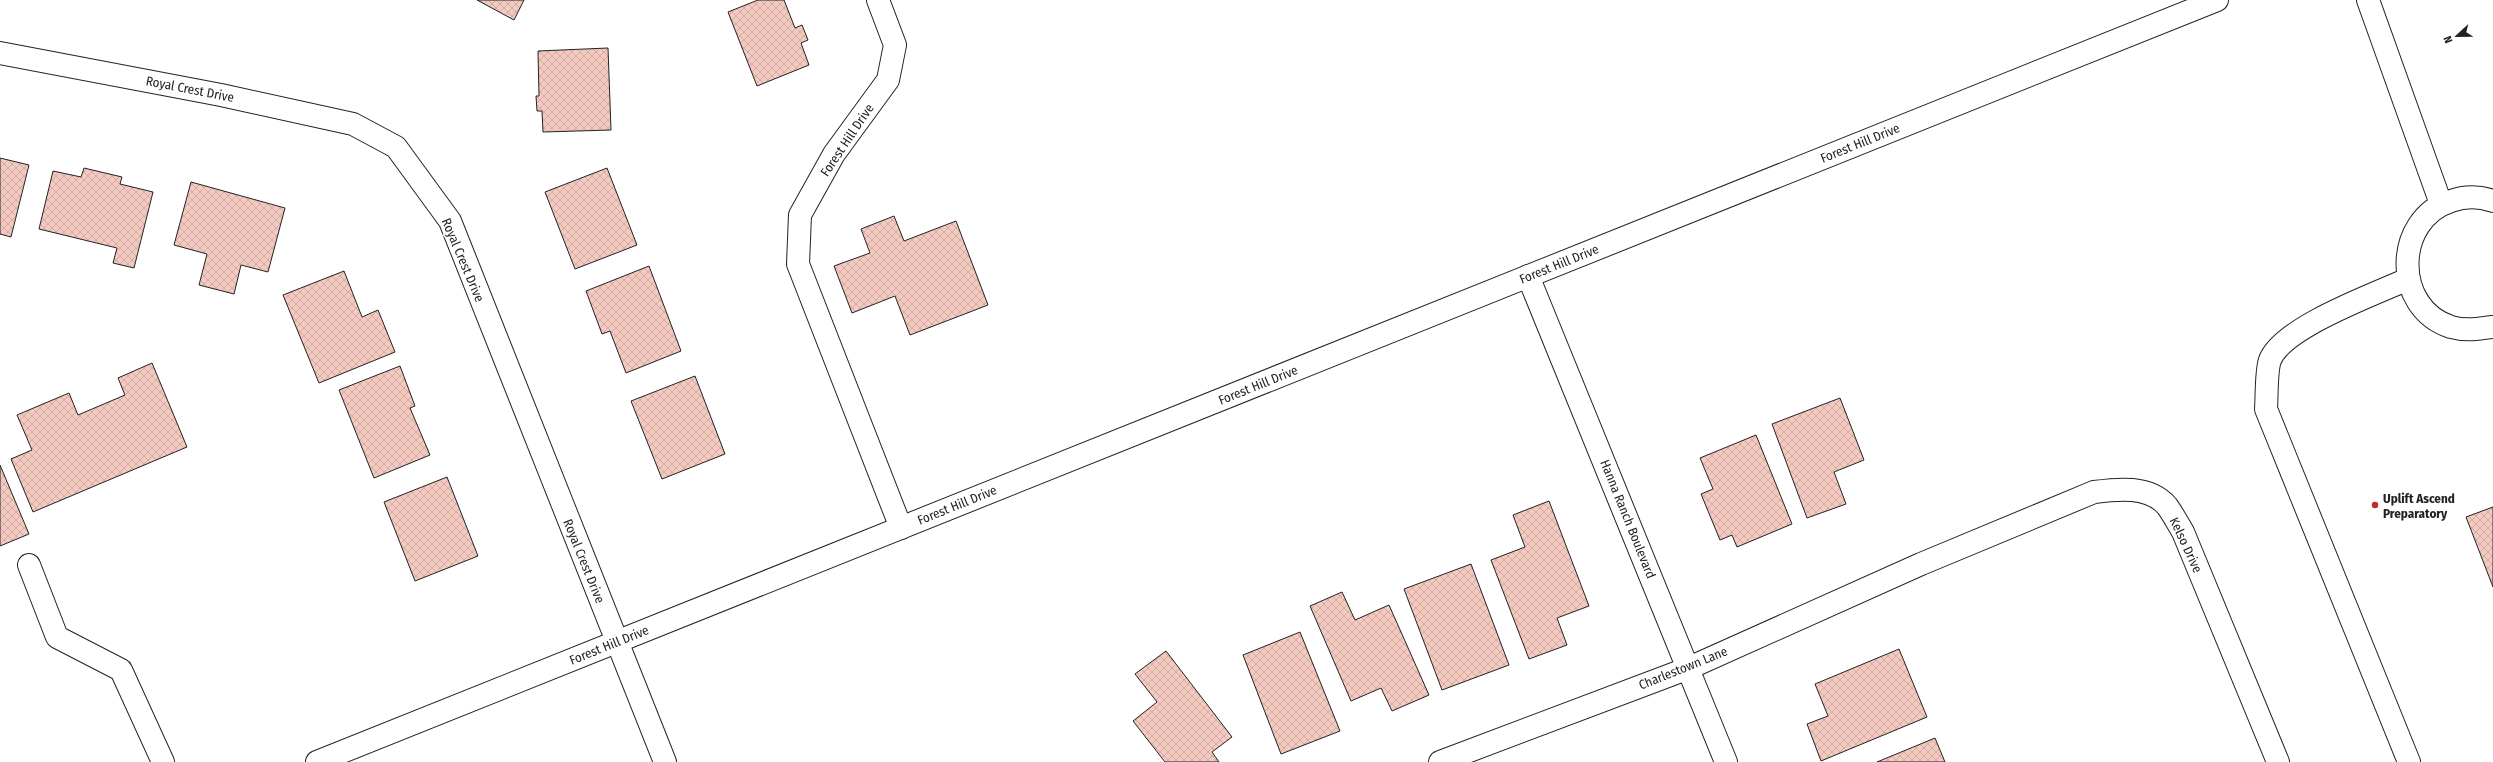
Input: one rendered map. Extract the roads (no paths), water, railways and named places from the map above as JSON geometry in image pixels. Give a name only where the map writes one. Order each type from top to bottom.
[{"type":"street","name":"Forest Hill Drive","points":[[878,0],[895,45],[888,80],[834,154],[800,215],[798,264],[901,528]]},
{"type":"street","name":"Forest Hill Drive","points":[[317,762],[2217,0]]},
{"type":"street","points":[[2368,0],[2441,204]]},
{"type":"street","name":"Royal Crest Drive","points":[[0,53],[221,95],[353,124],[396,147],[450,222],[665,762]]},
{"type":"street","points":[[2493,201],[2484,198],[2462,197],[2441,204],[2424,217],[2412,235],[2406,257],[2408,279],[2416,299],[2430,315],[2450,326],[2457,328],[2471,330],[2493,327]]},
{"type":"street","name":"Hanna Ranch Boulevard","points":[[1528,276],[1689,668],[1726,762]]},
{"type":"street","points":[[2408,279],[2317,320],[2287,338],[2270,360],[2266,409],[2409,762]]},
{"type":"street","name":"Kelso Drive","points":[[1921,564],[2094,492],[2120,488],[2146,492],[2166,505],[2183,532],[2278,762]]},
{"type":"street","name":"Charlestown Lane","points":[[1440,762],[1689,668],[1921,564]]},
{"type":"street","points":[[29,565],[57,637],[121,670],[164,762]]},
{"type":"place","name":"Uplift Ascend Preparatory","points":[[2375,505]]}]
